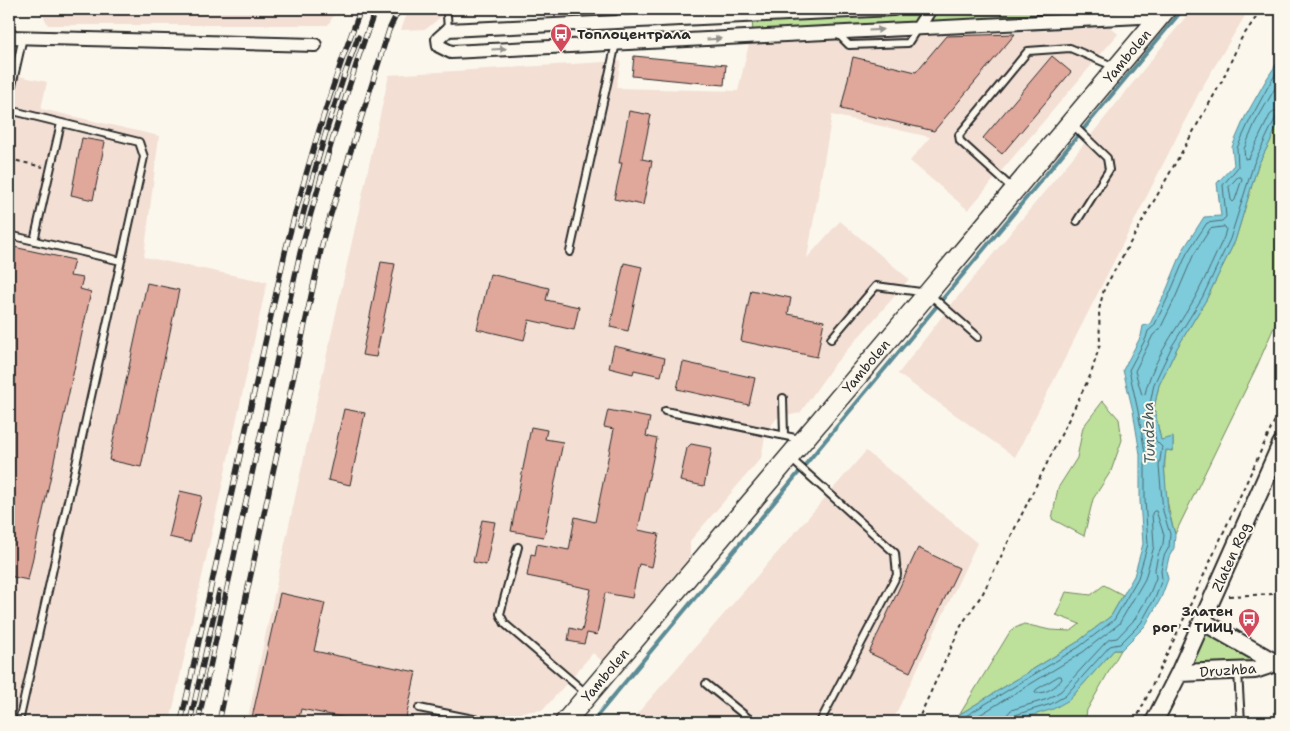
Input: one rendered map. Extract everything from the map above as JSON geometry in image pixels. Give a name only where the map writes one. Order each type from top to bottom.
[{"type":"main road","name":"Yambolen","points":[[565,722],[928,294],[1163,12]]},
{"type":"street","points":[[893,9],[678,14],[630,17],[448,30],[438,39],[439,46],[451,52],[918,28],[1163,12]]},
{"type":"street","points":[[918,28],[930,9]]},
{"type":"street","points":[[753,12],[753,36]]},
{"type":"street","points":[[815,12],[836,32]]},
{"type":"street","points":[[616,44],[630,17]]},
{"type":"street","points":[[9,36],[315,45]]},
{"type":"street","name":"Zlaten Rog","points":[[1154,722],[1179,673],[1281,444]]},
{"type":"street","name":"Druzhba","points":[[1202,622],[1279,664]]},
{"type":"street","name":"Druzhba","points":[[1179,673],[1255,670],[1279,664]]},
{"type":"lane","points":[[448,9],[448,30]]},
{"type":"lane","points":[[620,9],[630,17]]},
{"type":"lane","points":[[9,99],[23,37]]},
{"type":"lane","points":[[570,252],[616,44]]},
{"type":"lane","points":[[1014,190],[960,141],[959,135],[1022,58],[1028,51],[1070,48],[1116,68]]},
{"type":"lane","points":[[9,110],[139,142],[144,156],[19,722]]},
{"type":"lane","points":[[1070,122],[1107,158],[1109,170],[1077,221]]},
{"type":"lane","points":[[34,241],[61,123]]},
{"type":"lane","points":[[9,235],[121,261]]},
{"type":"lane","points":[[831,339],[876,286],[928,294],[978,337]]},
{"type":"lane","points":[[783,398],[784,435]]},
{"type":"lane","points":[[665,411],[804,440]]},
{"type":"lane","points":[[789,458],[895,553],[898,575],[820,722]]},
{"type":"lane","points":[[518,547],[500,614],[504,624],[588,695]]},
{"type":"lane","points":[[1238,671],[1241,722]]},
{"type":"lane","points":[[706,684],[753,722]]},
{"type":"lane","points":[[419,708],[488,722]]},
{"type":"path","points":[[917,722],[962,624],[983,593],[1091,374],[1100,344],[1099,310],[1104,289],[1222,81],[1241,40],[1262,9]]},
{"type":"path","points":[[9,159],[50,169]]},
{"type":"path","points":[[1135,722],[1281,407]]},
{"type":"path","points":[[1213,597],[1274,594]]},
{"type":"shaded area","points":[[40,9],[337,9],[328,25],[48,25]]},
{"type":"shaded area","points":[[409,9],[535,9],[442,16],[426,29],[401,30]]},
{"type":"shaded area","points":[[1192,9],[1249,9],[1201,89],[1015,457],[898,374],[947,310]]},
{"type":"shaded area","points":[[1110,27],[1118,34],[968,210],[910,161],[930,137],[832,115],[807,258],[840,221],[909,279],[833,366],[800,413],[777,418],[766,432],[761,458],[690,541],[690,556],[603,662],[593,653],[543,710],[522,712],[516,722],[247,722],[389,75],[621,61],[616,88],[738,91],[749,44]]},
{"type":"shaded area","points":[[9,74],[47,82],[41,109],[159,136],[144,257],[267,282],[170,722],[9,722]]},
{"type":"shaded area","points":[[866,451],[977,543],[892,722],[630,722]]},
{"type":"green space","points":[[893,9],[1128,9],[1129,18],[753,37],[752,16]]},
{"type":"green space","points":[[1281,116],[1281,311],[1257,366],[1175,534],[1165,482],[1166,450],[1173,451],[1173,438],[1161,441],[1154,408],[1159,385],[1177,348],[1206,300],[1235,241],[1258,165]]},
{"type":"green space","points":[[1103,401],[1119,419],[1122,440],[1111,471],[1093,499],[1084,536],[1052,519],[1058,488],[1077,458],[1083,427]]},
{"type":"green space","points":[[1104,585],[1123,595],[1111,616],[1076,643],[960,714],[1011,630],[1024,624],[1050,630],[1071,631],[1080,624],[1056,615],[1066,592],[1091,595]]},
{"type":"green space","points":[[1202,621],[1276,663],[1179,673]]},
{"type":"green space","points":[[1114,650],[1121,650],[1087,710],[1085,722],[1011,722],[1069,700]]},
{"type":"water","name":"Tundzha","points":[[1281,57],[1281,116],[1258,165],[1235,241],[1206,300],[1177,348],[1159,385],[1154,408],[1161,440],[1173,437],[1173,451],[1166,450],[1164,465],[1168,511],[1175,534],[1174,548],[1169,557],[1166,570],[1168,579],[1161,598],[1145,626],[1121,650],[1114,650],[1069,700],[1053,709],[1011,722],[953,722],[960,714],[1076,643],[1111,616],[1134,576],[1143,544],[1140,501],[1140,454],[1133,411],[1123,370],[1141,336],[1143,326],[1150,324],[1183,250],[1204,217],[1221,216],[1217,183],[1234,165],[1232,147],[1245,117]]},
{"type":"building","points":[[1015,34],[934,131],[841,109],[853,57],[916,72],[946,36]]},
{"type":"building","points":[[634,56],[726,65],[724,85],[632,76]]},
{"type":"building","points":[[1052,56],[1071,72],[1002,154],[983,138]]},
{"type":"building","points":[[629,111],[651,115],[642,159],[652,161],[643,205],[614,199],[622,163],[619,163]]},
{"type":"building","points":[[82,138],[105,142],[93,200],[71,195]]},
{"type":"building","points":[[9,246],[74,260],[70,276],[83,278],[80,289],[91,292],[28,580],[9,576]]},
{"type":"building","points":[[381,262],[395,264],[376,357],[362,355]]},
{"type":"building","points":[[624,263],[642,267],[628,331],[610,327]]},
{"type":"building","points":[[490,274],[549,288],[546,300],[579,307],[574,330],[529,320],[524,340],[477,329]]},
{"type":"building","points":[[147,283],[179,290],[141,467],[109,460]]},
{"type":"building","points":[[751,290],[791,298],[788,314],[824,321],[817,357],[741,341]]},
{"type":"building","points":[[614,346],[665,358],[661,376],[634,370],[633,374],[609,368]]},
{"type":"building","points":[[683,362],[755,378],[749,405],[677,389]]},
{"type":"building","points":[[344,409],[365,413],[350,485],[328,480]]},
{"type":"building","points":[[608,410],[650,418],[646,436],[657,439],[638,530],[659,534],[652,567],[639,564],[632,598],[605,593],[597,635],[587,633],[584,644],[568,641],[570,628],[582,631],[591,589],[527,576],[531,554],[535,555],[537,544],[569,550],[575,517],[595,522],[614,429],[604,427]]},
{"type":"building","points":[[531,427],[547,430],[545,439],[563,442],[544,537],[511,531]]},
{"type":"building","points":[[691,444],[712,448],[704,486],[680,481],[687,448]]},
{"type":"building","points":[[180,491],[202,496],[190,542],[169,537]]},
{"type":"building","points":[[482,520],[495,522],[486,565],[473,562]]},
{"type":"building","points":[[918,548],[959,568],[910,672],[869,653]]},
{"type":"building","points":[[280,593],[325,603],[314,651],[416,672],[405,722],[366,722],[301,709],[298,722],[251,722]]},
{"type":"waterway","points":[[592,722],[1183,9]]},
{"type":"railway","points":[[181,722],[286,248],[320,127],[361,9]]},
{"type":"railway","points":[[198,722],[300,253],[345,99],[376,9]]},
{"type":"railway","points":[[219,722],[324,236],[389,30],[399,9]]},
{"type":"railway","points":[[300,226],[326,131],[358,37]]},
{"type":"railway","points":[[190,722],[219,592]]},
{"type":"place","name":"Топлоцентрала","points":[[561,53]]},
{"type":"place","name":"Златен рог - ТИИЦ","points":[[1249,638]]}]
